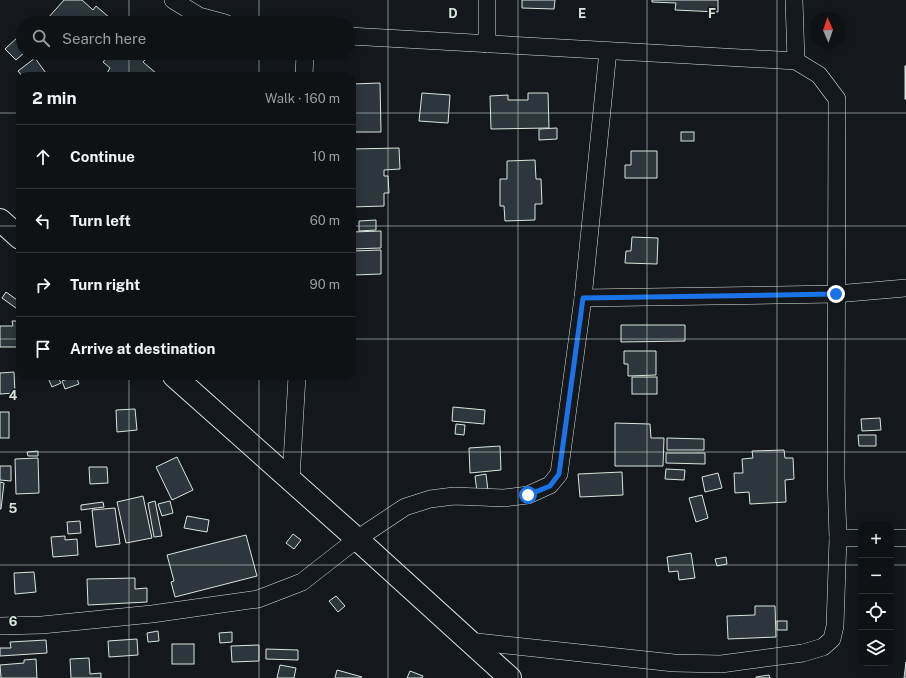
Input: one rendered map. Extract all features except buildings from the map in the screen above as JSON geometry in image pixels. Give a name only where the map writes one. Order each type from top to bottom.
[{"type":"main road","points":[[0,220],[16,234]]},
{"type":"main road","points":[[179,380],[291,479],[510,678]]},
{"type":"street","points":[[173,0],[199,8],[213,16]]},
{"type":"street","points":[[487,0],[487,44]]},
{"type":"street","points":[[794,0],[796,60]]},
{"type":"street","points":[[356,36],[796,60],[819,75],[837,99],[836,477],[838,538],[835,626],[832,639],[823,647],[803,653],[721,664],[674,663],[468,641]]},
{"type":"street","points":[[0,626],[42,625],[152,614],[258,599],[302,582],[357,539],[405,507],[430,499],[454,496],[510,497],[528,495],[550,486],[559,474],[583,298],[608,51]]},
{"type":"street","points":[[304,72],[305,60]]},
{"type":"street","points":[[583,298],[836,294],[906,288]]},
{"type":"street","points":[[291,479],[297,380]]},
{"type":"street","points":[[838,538],[858,538]]},
{"type":"street","points":[[894,538],[906,538]]},
{"type":"route","points":[[528,495],[550,486],[559,474],[583,298],[836,294]]}]
